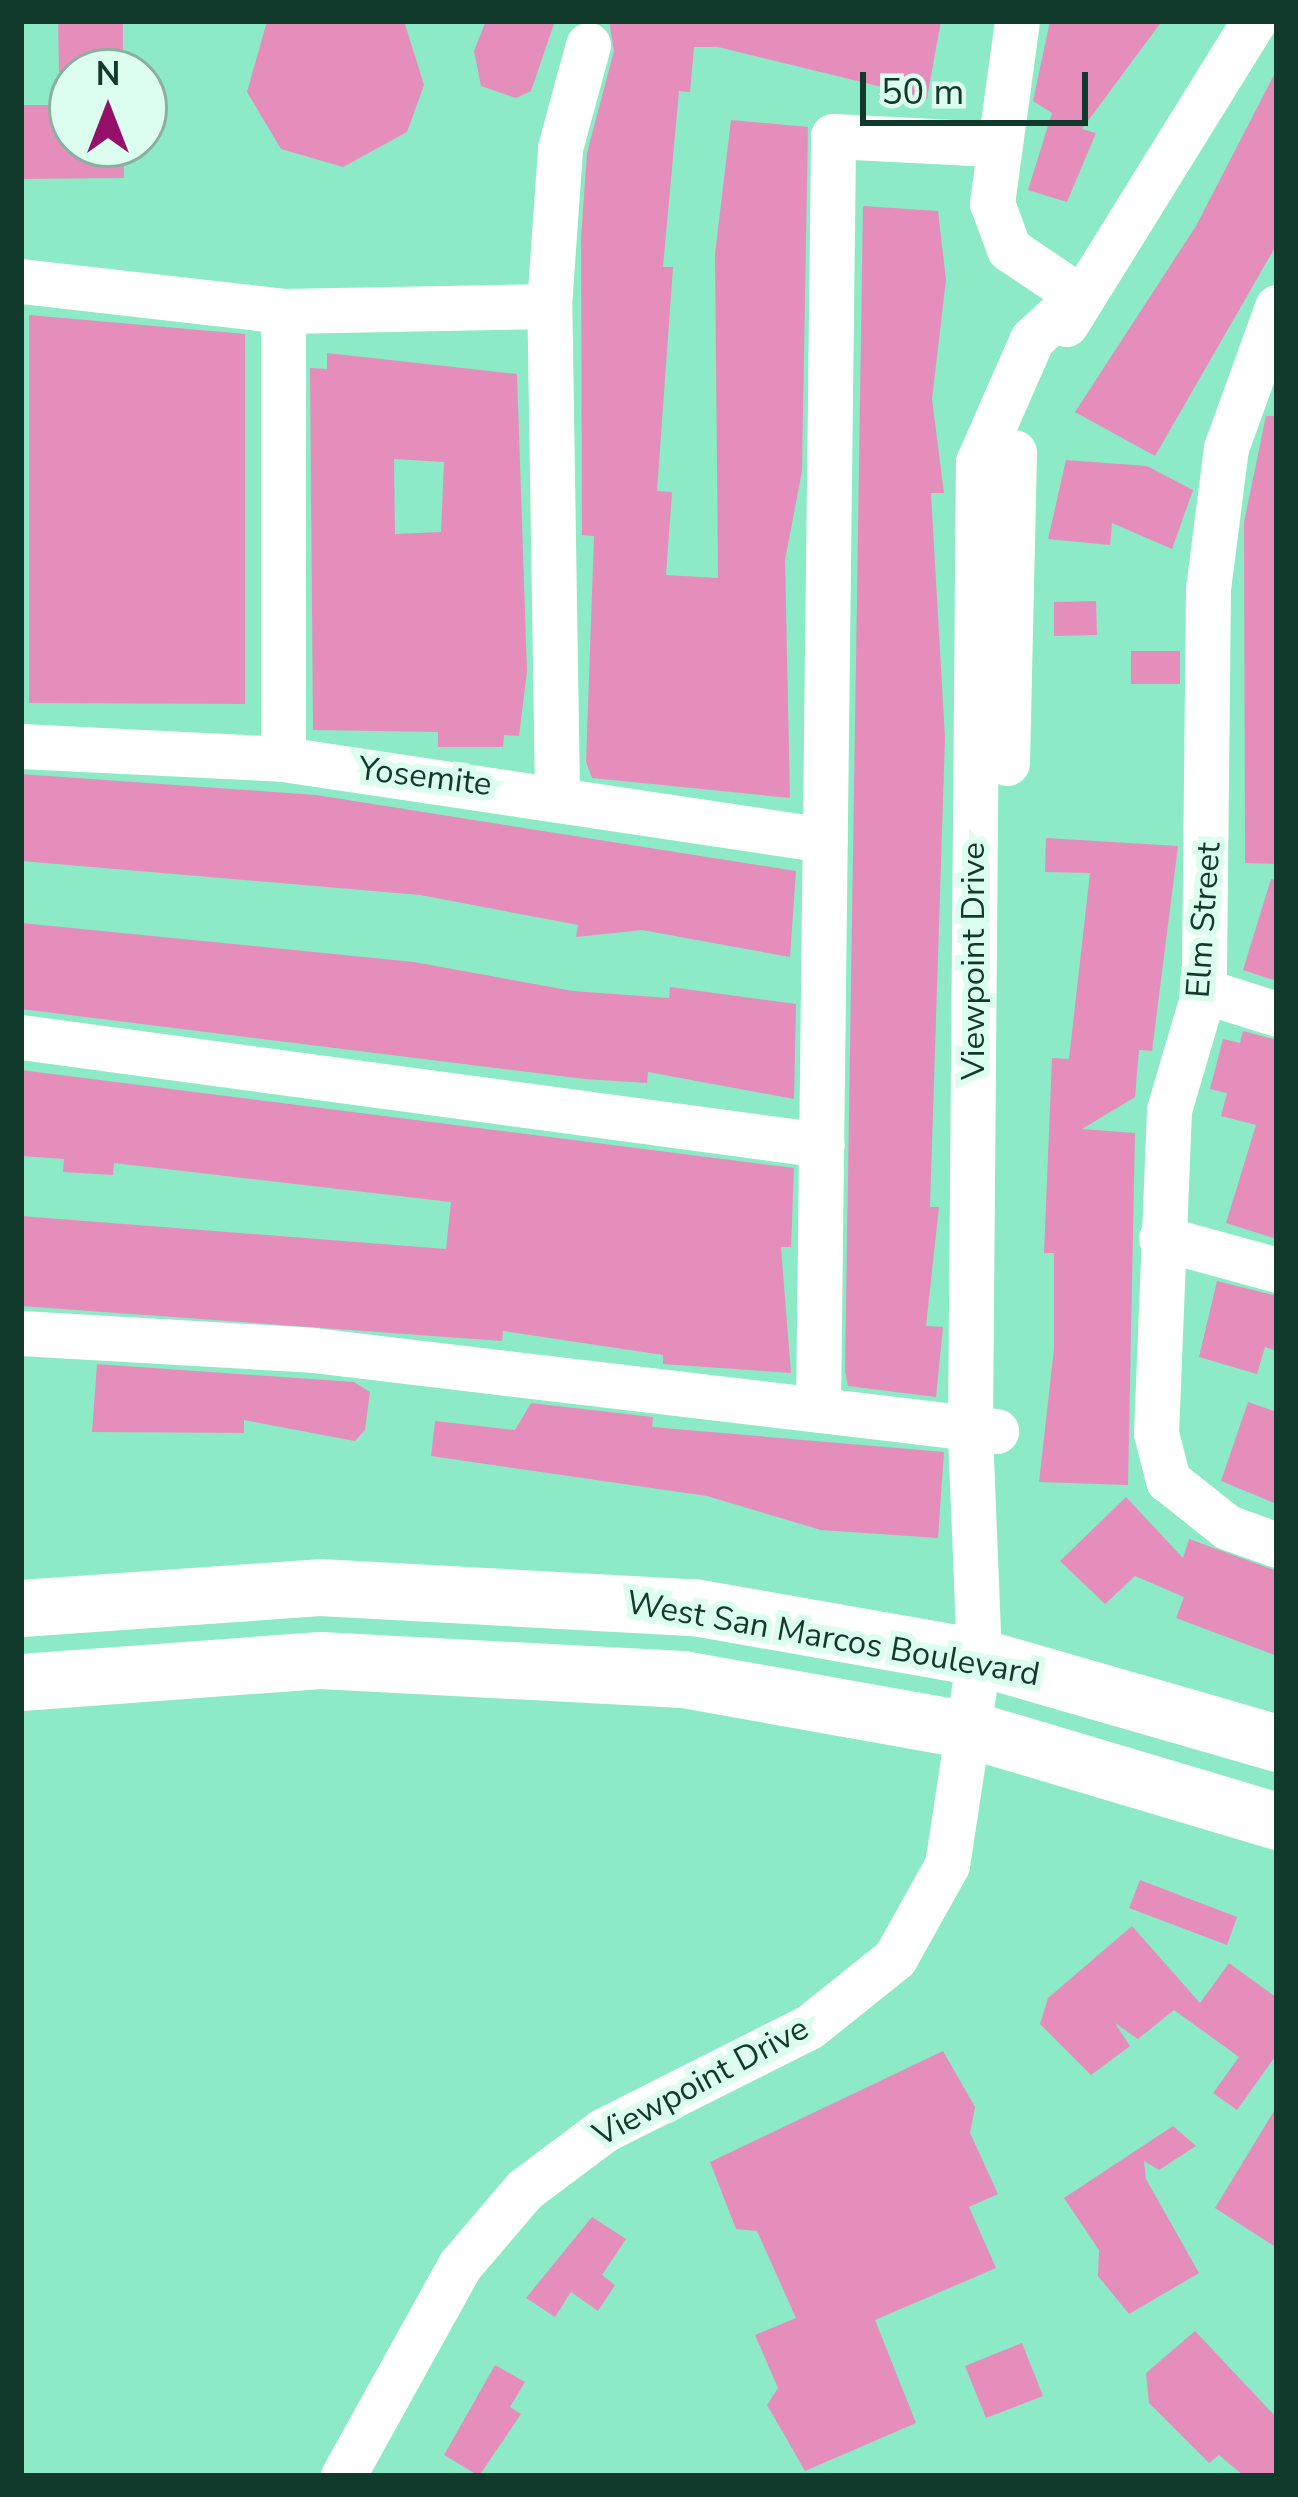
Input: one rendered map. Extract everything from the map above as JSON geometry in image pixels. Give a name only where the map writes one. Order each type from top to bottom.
[{"type":"main road","name":"West San Marcos Boulevard","points":[[21,1608],[319,1587],[521,1591],[694,1607],[979,1658],[1277,1743]]},
{"type":"main road","name":"West San Marcos Boulevard","points":[[21,1682],[320,1660],[517,1664],[683,1679],[975,1731],[1277,1821]]},
{"type":"street","points":[[1016,21],[993,145],[992,203],[1010,249],[1079,296]]},
{"type":"street","name":"Viewpoint Drive","points":[[343,2476],[460,2265],[525,2189],[604,2130],[809,2027],[895,1958],[947,1864],[975,1731],[979,1658],[992,1610],[985,1430],[978,462],[1032,340],[1079,296],[1254,21]]},
{"type":"street","points":[[557,794],[549,306],[560,148],[588,45]]},
{"type":"street","points":[[818,1408],[833,136],[993,145]]},
{"type":"street","points":[[21,280],[283,311],[549,306]]},
{"type":"street","points":[[283,311],[283,759]]},
{"type":"street","name":"Elm Street","points":[[1273,327],[1226,448],[1208,588],[1204,991],[1169,1110],[1156,1433],[1168,1480],[1226,1527],[1277,1545]]},
{"type":"street","name":"Yosemite","points":[[21,746],[283,759],[557,794],[825,840]]},
{"type":"street","points":[[1204,991],[1277,1013]]},
{"type":"street","points":[[21,1037],[822,1145]]},
{"type":"street","points":[[1161,1238],[1277,1270]]},
{"type":"street","points":[[21,1333],[313,1350],[985,1430]]},
{"type":"building","points":[[58,21],[123,21],[123,48],[59,48]]},
{"type":"building","points":[[267,21],[404,21],[424,85],[407,132],[343,167],[281,149],[247,92]]},
{"type":"building","points":[[486,21],[555,21],[531,91],[516,98],[481,86],[474,51]]},
{"type":"building","points":[[609,21],[941,21],[927,98],[718,47],[694,47],[690,92],[679,91],[663,267],[673,267],[657,491],[672,492],[666,575],[718,578],[715,254],[731,120],[808,127],[802,471],[785,560],[790,798],[592,778],[586,762],[594,536],[582,535],[581,238],[587,153],[614,51]]},
{"type":"building","points":[[1050,21],[1162,21],[1082,129],[1096,133],[1067,202],[1028,190],[1052,113],[1033,101]]},
{"type":"building","points":[[1277,69],[1277,244],[1155,456],[1075,412],[1196,226]]},
{"type":"building","points":[[21,105],[48,105],[48,168],[124,168],[124,178],[21,179]]},
{"type":"building","points":[[863,206],[938,211],[946,280],[932,399],[944,493],[931,493],[945,738],[930,1207],[939,1207],[926,1326],[943,1327],[936,1397],[848,1386],[845,1371]]},
{"type":"building","points":[[29,315],[245,334],[245,704],[29,703]]},
{"type":"building","points":[[327,353],[517,374],[527,671],[519,736],[504,735],[503,747],[438,747],[438,732],[313,730],[310,368],[327,369]],"holes":[[[394,459],[444,462],[441,532],[395,534]]]},
{"type":"building","points":[[1266,416],[1277,416],[1277,864],[1245,863],[1244,522]]},
{"type":"building","points":[[1066,460],[1147,466],[1193,490],[1172,549],[1112,523],[1110,545],[1048,539]]},
{"type":"building","points":[[1096,601],[1097,635],[1054,636],[1054,602]]},
{"type":"building","points":[[1131,651],[1180,651],[1180,684],[1131,684]]},
{"type":"building","points":[[21,774],[316,795],[796,871],[790,957],[642,930],[576,937],[578,925],[420,895],[21,861]]},
{"type":"building","points":[[1046,838],[1178,846],[1152,1051],[1139,1050],[1135,1097],[1082,1129],[1135,1133],[1128,1485],[1039,1482],[1054,1349],[1054,1253],[1044,1253],[1052,1058],[1069,1059],[1090,873],[1045,872]]},
{"type":"building","points":[[1271,879],[1277,880],[1277,981],[1243,970]]},
{"type":"building","points":[[21,923],[414,962],[573,991],[669,998],[670,987],[796,1004],[794,1099],[648,1072],[647,1083],[585,1079],[21,1009]]},
{"type":"building","points":[[1243,1031],[1277,1040],[1277,1239],[1226,1223],[1256,1125],[1221,1116],[1227,1093],[1210,1089],[1223,1039],[1240,1043]]},
{"type":"building","points":[[21,1070],[794,1168],[791,1247],[781,1247],[791,1373],[663,1364],[663,1355],[503,1331],[502,1341],[21,1306],[21,1216],[446,1249],[451,1202],[114,1163],[113,1175],[63,1172],[64,1159],[21,1156]]},
{"type":"building","points":[[1217,1281],[1277,1296],[1277,1351],[1265,1347],[1257,1374],[1199,1357]]},
{"type":"building","points":[[97,1364],[354,1382],[370,1392],[365,1430],[355,1441],[244,1420],[244,1433],[92,1432]]},
{"type":"building","points":[[1248,1402],[1277,1412],[1277,1504],[1221,1481]]},
{"type":"building","points":[[531,1403],[653,1417],[652,1427],[944,1452],[938,1538],[821,1530],[707,1496],[431,1456],[435,1421],[515,1430]]},
{"type":"building","points":[[1126,1497],[1183,1558],[1189,1539],[1277,1571],[1277,1656],[1176,1618],[1184,1597],[1135,1576],[1105,1604],[1060,1561]]},
{"type":"building","points":[[1140,1880],[1237,1917],[1227,1945],[1129,1908]]},
{"type":"building","points":[[1132,1926],[1200,2003],[1229,1963],[1277,1998],[1277,2054],[1237,2110],[1213,2093],[1239,2057],[1174,2010],[1138,2039],[1115,2023],[1130,2046],[1091,2075],[1040,2024],[1048,1998]]},
{"type":"building","points":[[943,2051],[975,2107],[970,2133],[998,2194],[969,2207],[996,2268],[875,2320],[916,2423],[805,2471],[767,2405],[778,2388],[755,2335],[796,2318],[757,2231],[736,2229],[710,2162]]},
{"type":"building","points":[[1277,2106],[1277,2248],[1215,2208]]},
{"type":"building","points":[[1173,2126],[1196,2146],[1159,2170],[1144,2161],[1146,2179],[1199,2273],[1129,2314],[1098,2276],[1099,2250],[1064,2198]]},
{"type":"building","points":[[592,2217],[626,2239],[602,2275],[615,2285],[598,2311],[571,2292],[555,2317],[526,2298]]},
{"type":"building","points":[[1195,2331],[1277,2418],[1277,2476],[1244,2476],[1219,2455],[1209,2463],[1149,2403],[1146,2373]]},
{"type":"building","points":[[1022,2343],[1043,2396],[986,2418],[965,2366]]},
{"type":"building","points":[[495,2365],[525,2382],[510,2407],[521,2414],[479,2476],[444,2455]]}]
